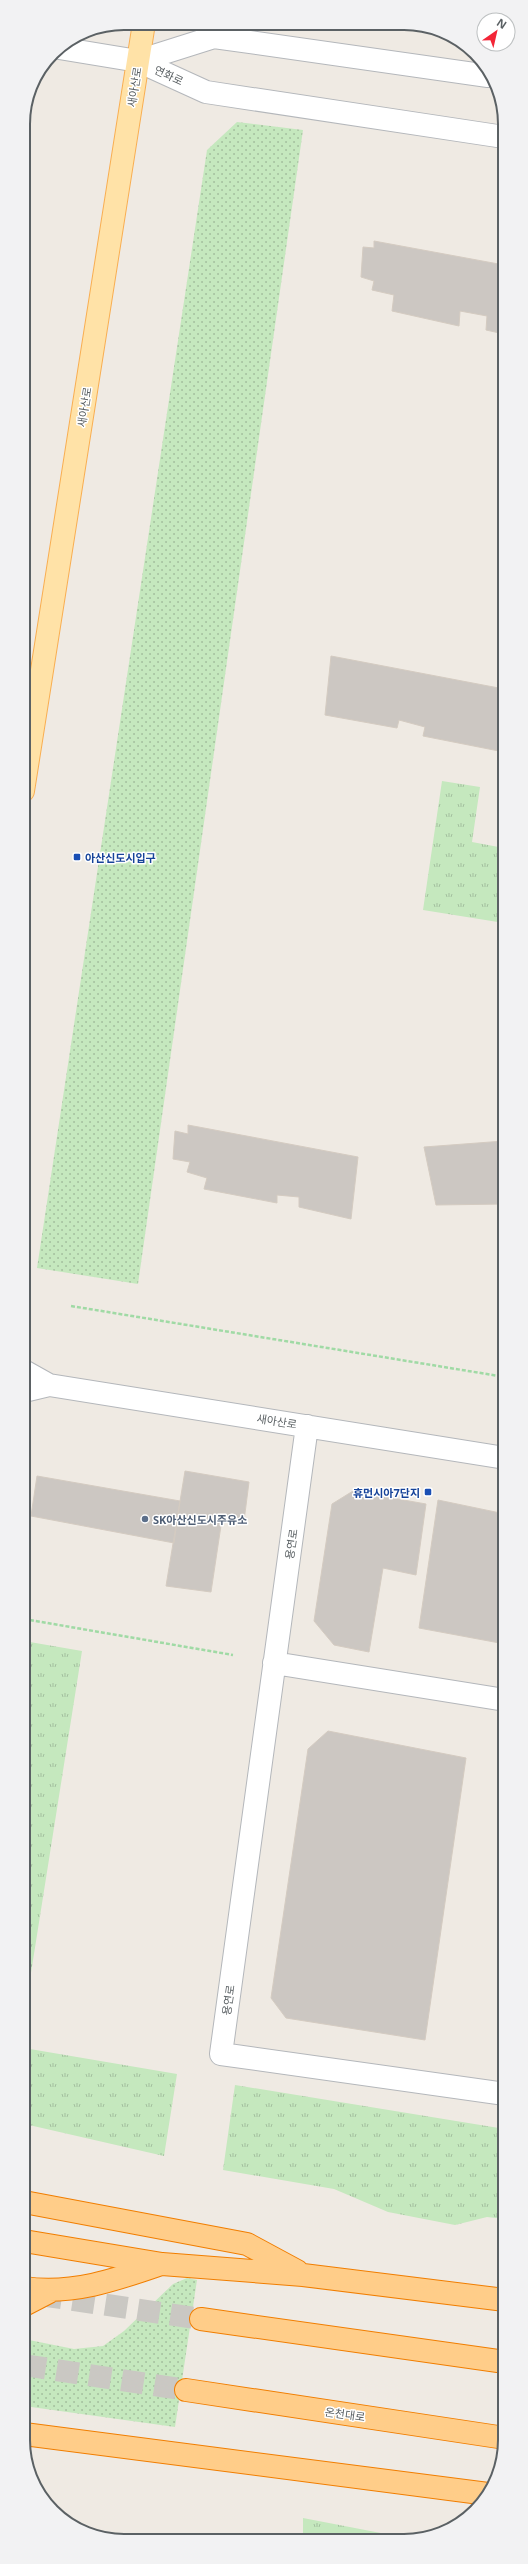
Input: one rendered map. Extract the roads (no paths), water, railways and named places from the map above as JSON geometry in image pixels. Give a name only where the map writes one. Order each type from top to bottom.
[{"type":"highway","points":[[30,2203],[247,2244],[304,2275]]},
{"type":"highway","points":[[30,2242],[162,2264],[304,2275],[498,2299]]},
{"type":"highway","points":[[30,2289],[49,2292],[111,2282],[162,2264]]},
{"type":"highway","points":[[30,2302],[49,2292]]},
{"type":"highway","points":[[201,2319],[498,2361]]},
{"type":"highway","name":"온천대로","points":[[186,2390],[498,2437]]},
{"type":"highway","points":[[30,2435],[481,2493]]},
{"type":"main road","name":"새아산로","points":[[30,747],[143,30]]},
{"type":"street","name":"연화로","points":[[138,60],[214,37],[484,75]]},
{"type":"street","points":[[67,49],[138,60]]},
{"type":"street","name":"연화로","points":[[138,60],[206,92],[498,136]]},
{"type":"street","name":"새아산로","points":[[30,1374],[49,1385],[498,1457]]},
{"type":"street","name":"새아산로","points":[[30,1390],[49,1385]]},
{"type":"street","name":"용연로","points":[[307,1426],[221,2054],[498,2093]]},
{"type":"street","points":[[274,1663],[498,1699]]},
{"type":"tunnel","points":[[40,2295],[201,2319]]},
{"type":"tunnel","points":[[30,2366],[186,2390]]},
{"type":"place","name":"아산신도시입구","points":[[77,857]]},
{"type":"place","name":"휴먼시아7단지","points":[[428,1492]]},
{"type":"place","name":"SK아산신도시주유소","points":[[145,1519]]}]
